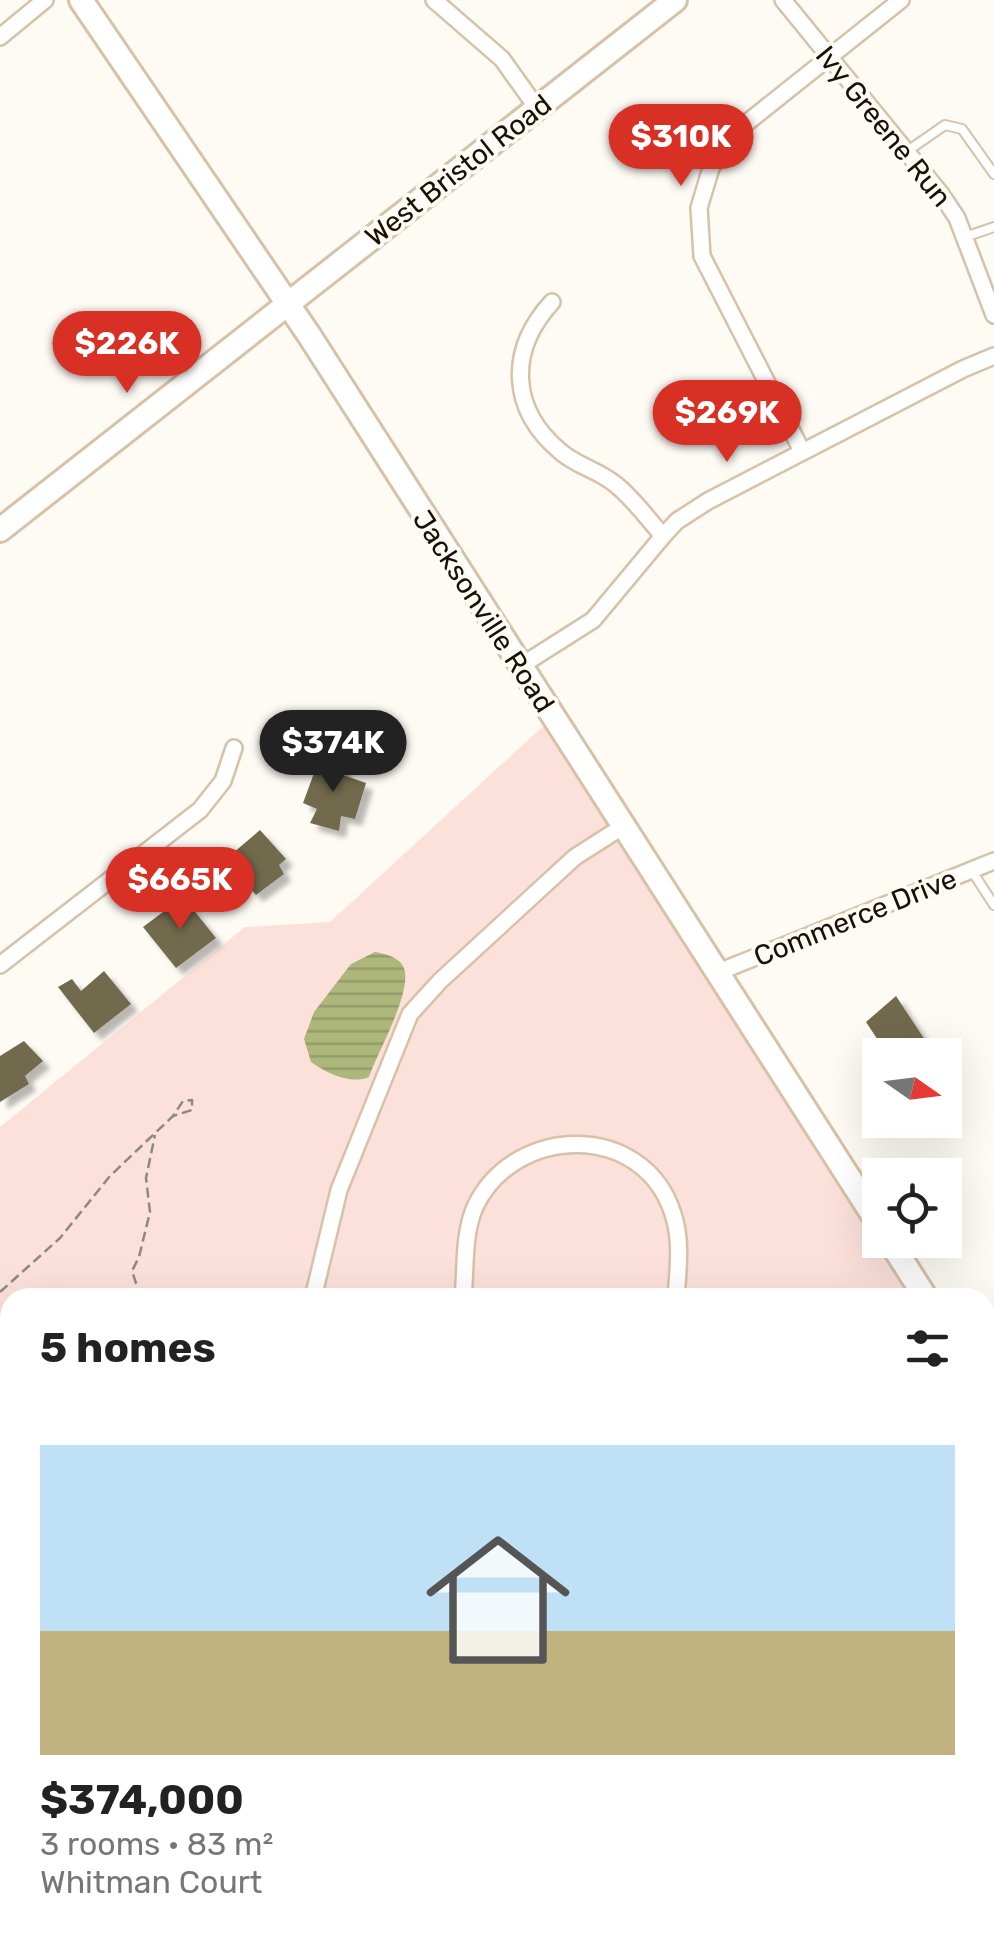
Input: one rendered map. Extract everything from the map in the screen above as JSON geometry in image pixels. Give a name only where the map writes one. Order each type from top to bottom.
[{"type":"main road","name":"Jacksonville Road","points":[[80,0],[287,303],[862,1198]]},
{"type":"main road","name":"West Bristol Road","points":[[0,530],[675,0]]},
{"type":"main road","points":[[900,1258],[920,1288]]},
{"type":"street","points":[[0,37],[45,0]]},
{"type":"street","points":[[434,0],[502,59],[538,108]]},
{"type":"street","name":"Ivy Greene Run","points":[[783,0],[941,194],[965,236],[994,315]]},
{"type":"street","points":[[802,451],[702,256],[699,208],[706,180],[725,143],[901,0]]},
{"type":"street","points":[[552,302],[533,328],[520,359],[522,399],[529,414],[558,450],[603,474],[628,495],[662,536]]},
{"type":"street","points":[[519,667],[593,620],[662,536],[708,500],[962,368],[994,356]]},
{"type":"street","points":[[0,965],[200,810],[223,781],[234,748]]},
{"type":"street","points":[[315,1288],[339,1190],[410,1014],[440,981],[575,858],[622,827]]},
{"type":"street","name":"Commerce Drive","points":[[716,973],[994,860]]},
{"type":"street","points":[[464,1288],[468,1234],[486,1187],[505,1167],[523,1156],[559,1144],[619,1152],[652,1179],[673,1213],[678,1243],[676,1288]]},
{"type":"lane","points":[[906,152],[946,125],[962,128],[994,174]]},
{"type":"lane","points":[[965,236],[994,227]]},
{"type":"lane","points":[[971,869],[994,905]]},
{"type":"path","points":[[4,1288],[60,1238],[110,1176],[173,1116]]},
{"type":"path","points":[[138,1288],[132,1270],[139,1258],[150,1212],[146,1178],[156,1131]]},
{"type":"shaded area","points":[[552,718],[862,1202],[862,1258],[898,1258],[917,1288],[0,1288],[0,1127],[245,927],[330,922]]},
{"type":"shaded area","points":[[375,952],[391,956],[403,966],[404,989],[369,1077],[347,1079],[311,1062],[304,1039],[314,1012],[351,964]]},
{"type":"building","points":[[320,757],[345,765],[343,775],[366,783],[355,819],[341,816],[339,831],[310,823],[317,809],[303,803]]},
{"type":"building","points":[[260,830],[286,859],[279,865],[284,874],[256,895],[226,859]]},
{"type":"building","points":[[183,897],[216,938],[176,968],[143,927]]},
{"type":"building","points":[[104,971],[131,1004],[94,1033],[58,987],[72,979],[81,991]]},
{"type":"building","points":[[896,996],[924,1038],[877,1038],[866,1022]]},
{"type":"building","points":[[24,1041],[43,1061],[25,1076],[29,1084],[0,1102],[0,1056]]}]
